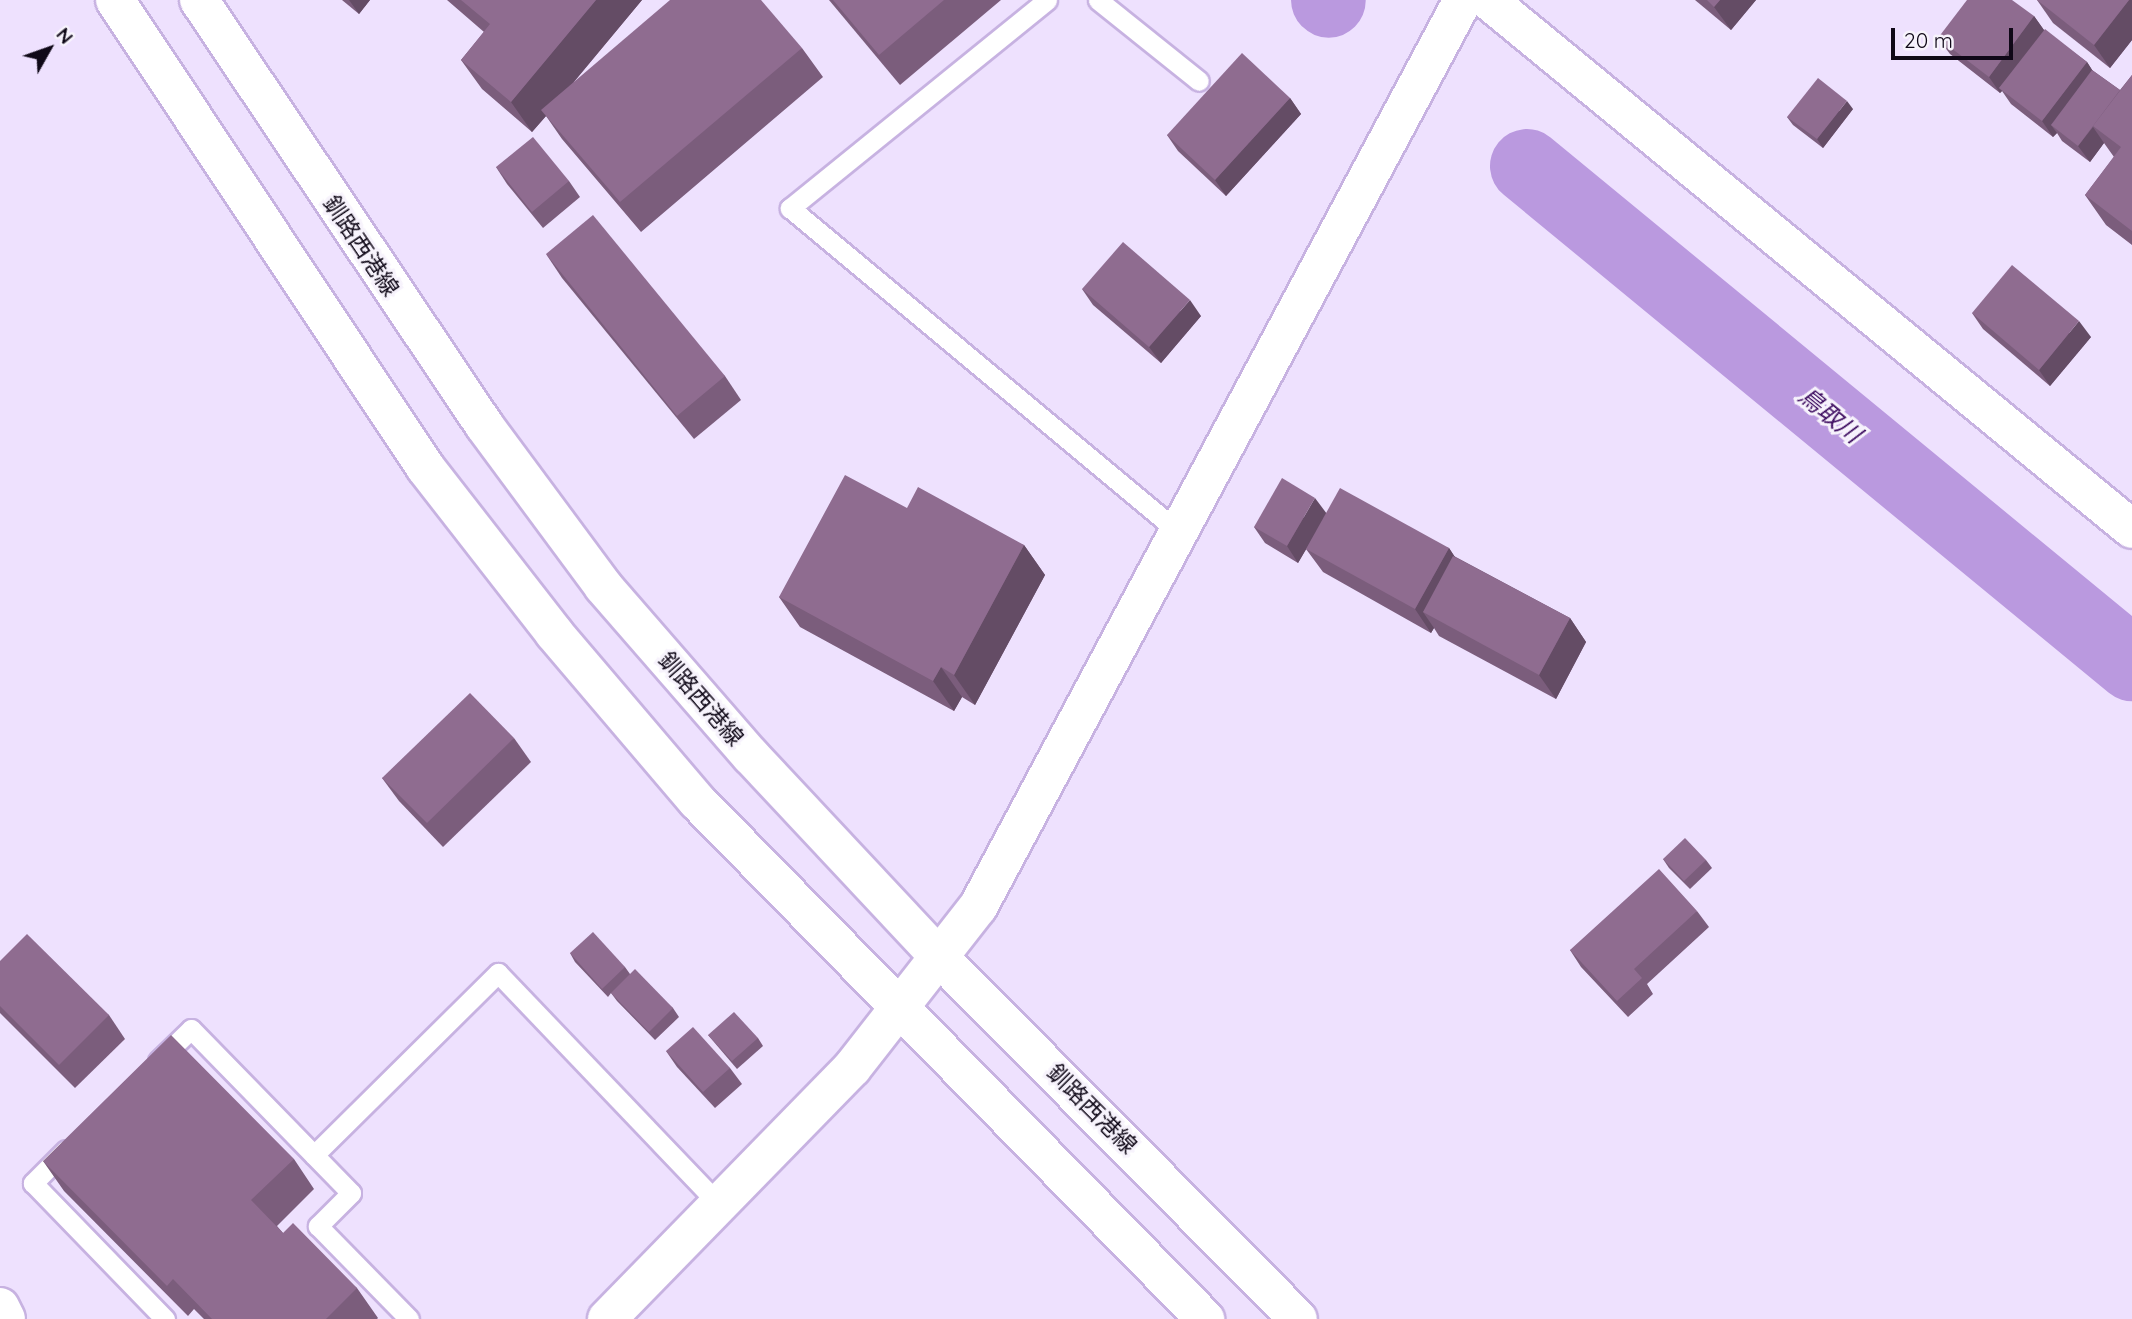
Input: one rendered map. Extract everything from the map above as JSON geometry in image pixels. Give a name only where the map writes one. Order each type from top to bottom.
[{"type":"main road","points":[[114,0],[425,467],[554,633],[697,801],[1205,1319]]},
{"type":"main road","name":"釧路西港線","points":[[199,0],[445,370],[603,586],[751,756],[940,958],[1298,1319]]},
{"type":"main road","points":[[607,1319],[852,1068],[978,907],[1402,120],[1463,0]]},
{"type":"main road","points":[[1488,0],[2132,529]]},
{"type":"main road","points":[[0,1307],[6,1319]]},
{"type":"lane","points":[[1047,0],[790,208],[1180,533]]},
{"type":"lane","points":[[1098,0],[1199,81]]},
{"type":"lane","points":[[314,1156],[498,973],[719,1204]]},
{"type":"lane","points":[[141,1077],[191,1029],[351,1193],[318,1226],[409,1319]]},
{"type":"lane","points":[[82,1135],[33,1183],[165,1319]]},
{"type":"building","points":[[461,0],[596,0],[511,102],[461,60],[490,24]]},
{"type":"building","points":[[670,0],[761,0],[802,48],[620,202],[541,110]]},
{"type":"building","points":[[833,0],[944,0],[879,55]]},
{"type":"building","points":[[1707,0],[1720,0],[1714,7]]},
{"type":"building","points":[[1967,0],[2012,0],[2034,16],[1989,77],[1938,38]]},
{"type":"building","points":[[2037,0],[2129,0],[2094,45]]},
{"type":"building","points":[[2045,29],[2087,62],[2042,121],[1999,88]]},
{"type":"building","points":[[1242,53],[1290,98],[1215,180],[1167,135]]},
{"type":"building","points":[[2092,70],[2120,90],[2078,146],[2051,125]]},
{"type":"building","points":[[2132,75],[2132,231],[2085,195],[2121,147],[2093,126]]},
{"type":"building","points":[[1818,78],[1847,101],[1817,139],[1787,117]]},
{"type":"building","points":[[533,137],[569,181],[532,212],[496,167]]},
{"type":"building","points":[[593,215],[725,376],[677,416],[546,254]]},
{"type":"building","points":[[1123,242],[1190,300],[1149,347],[1082,289]]},
{"type":"building","points":[[2012,265],[2079,321],[2039,370],[1972,313]]},
{"type":"building","points":[[845,475],[907,508],[918,487],[1024,545],[954,675],[941,667],[933,681],[779,597]]},
{"type":"building","points":[[1282,478],[1315,498],[1287,546],[1254,527]]},
{"type":"building","points":[[1340,488],[1449,548],[1415,609],[1306,549]]},
{"type":"building","points":[[1453,556],[1570,618],[1539,675],[1423,612]]},
{"type":"building","points":[[470,693],[514,738],[427,823],[382,778]]},
{"type":"building","points":[[1685,838],[1706,860],[1684,881],[1663,859]]},
{"type":"building","points":[[1659,869],[1697,911],[1634,969],[1642,978],[1617,1001],[1570,950]]},
{"type":"building","points":[[593,932],[625,967],[602,989],[570,953]]},
{"type":"building","points":[[27,934],[109,1015],[59,1065],[0,1006],[0,961]]},
{"type":"building","points":[[635,969],[673,1008],[649,1032],[611,993]]},
{"type":"building","points":[[734,1012],[758,1038],[732,1061],[708,1035]]},
{"type":"building","points":[[693,1027],[730,1068],[703,1092],[666,1051]]},
{"type":"building","points":[[171,1035],[294,1159],[251,1200],[283,1233],[293,1223],[357,1288],[326,1319],[212,1319],[173,1279],[167,1286],[43,1161]]},
{"type":"waterway","name":"鳥取川","points":[[1527,166],[2132,664]]}]
